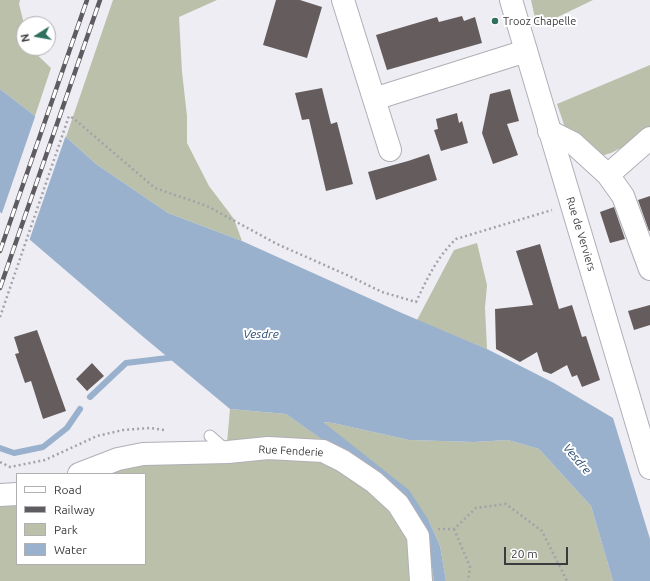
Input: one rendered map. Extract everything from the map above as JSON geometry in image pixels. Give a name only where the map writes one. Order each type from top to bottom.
[{"type":"street","points":[[343,0],[390,150]]},
{"type":"street","name":"Rue de Verviers","points":[[511,0],[650,468]]},
{"type":"street","points":[[374,99],[526,50]]},
{"type":"street","points":[[549,131],[573,143],[608,175],[623,196],[650,269]]},
{"type":"street","points":[[608,175],[650,138]]},
{"type":"street","name":"Rue Fenderie","points":[[82,473],[118,459],[143,454],[228,452],[268,448],[323,451],[343,461],[374,482],[398,504],[418,536],[421,581]]},
{"type":"street","points":[[0,495],[16,494]]},
{"type":"lane","points":[[210,436],[228,452]]},
{"type":"path","points":[[0,317],[69,116],[155,188],[207,206],[277,244],[382,292],[416,302],[436,263],[445,249],[456,239],[522,220],[572,203]]},
{"type":"path","points":[[454,530],[476,508],[506,504],[542,531],[567,581]]},
{"type":"path","points":[[437,528],[454,530]]},
{"type":"path","points":[[454,530],[470,567],[468,581]]},
{"type":"green space","points":[[0,0],[20,0],[19,4],[22,16],[16,16],[16,56],[38,56],[51,68],[35,116],[0,89]]},
{"type":"green space","points":[[113,0],[217,0],[179,17],[182,72],[187,116],[187,143],[209,186],[234,219],[242,241],[168,213],[96,164],[66,137]]},
{"type":"green space","points":[[531,0],[593,0],[537,27]]},
{"type":"green space","points":[[650,65],[650,133],[611,153],[577,163],[557,104]]},
{"type":"green space","points":[[477,243],[487,285],[485,308],[487,349],[417,320],[454,250]]},
{"type":"green space","points":[[230,409],[286,414],[402,495],[429,547],[434,581],[0,581],[0,490],[16,489],[16,565],[146,565],[146,473],[69,473],[109,457],[227,443]]},
{"type":"green space","points":[[322,422],[333,423],[409,440],[474,442],[508,440],[539,449],[591,506],[613,581],[446,581],[440,546],[429,521]]},
{"type":"water","name":"Vesdre","points":[[0,89],[35,116],[66,137],[96,164],[168,213],[242,241],[404,314],[487,349],[554,383],[613,418],[650,539],[650,581],[613,581],[591,506],[539,449],[508,440],[474,442],[409,440],[323,422],[409,490],[429,521],[440,546],[446,581],[434,581],[429,547],[401,495],[286,414],[230,409],[141,335],[29,239],[0,212]]},
{"type":"pier","points":[[36,114],[66,135],[29,241],[1,216]]},
{"type":"building","points":[[276,0],[300,0],[322,7],[307,58],[263,45]]},
{"type":"building","points":[[462,16],[464,21],[475,17],[482,43],[387,70],[376,35],[437,17],[439,22]]},
{"type":"building","points":[[322,88],[331,124],[337,122],[353,184],[326,191],[309,119],[302,120],[295,93]]},
{"type":"building","points":[[510,89],[519,121],[507,124],[518,155],[493,164],[482,133],[490,94]]},
{"type":"building","points":[[457,113],[459,123],[462,121],[468,143],[441,151],[434,130],[438,129],[436,119]]},
{"type":"building","points":[[429,154],[437,180],[376,200],[368,172]]},
{"type":"building","points":[[650,196],[650,231],[649,231],[638,200]]},
{"type":"building","points":[[614,207],[625,239],[610,243],[600,212]]},
{"type":"building","points":[[540,244],[559,309],[572,305],[582,337],[586,336],[600,380],[582,387],[577,375],[572,377],[567,365],[551,374],[543,371],[537,352],[520,362],[496,349],[495,309],[533,305],[516,251]]},
{"type":"building","points":[[650,305],[650,325],[634,330],[628,311]]},
{"type":"building","points":[[37,330],[66,411],[43,419],[31,381],[25,383],[15,354],[19,353],[14,337]]},
{"type":"building","points":[[92,363],[104,376],[87,391],[76,379]]},
{"type":"waterway","points":[[90,397],[126,363],[176,357]]},
{"type":"waterway","points":[[0,448],[14,453],[43,447],[67,428],[80,409]]},
{"type":"railway","points":[[0,251],[87,0]]},
{"type":"railway","points":[[0,288],[100,0]]},
{"type":"place","name":"Trooz Chapelle","points":[[495,21]]}]
